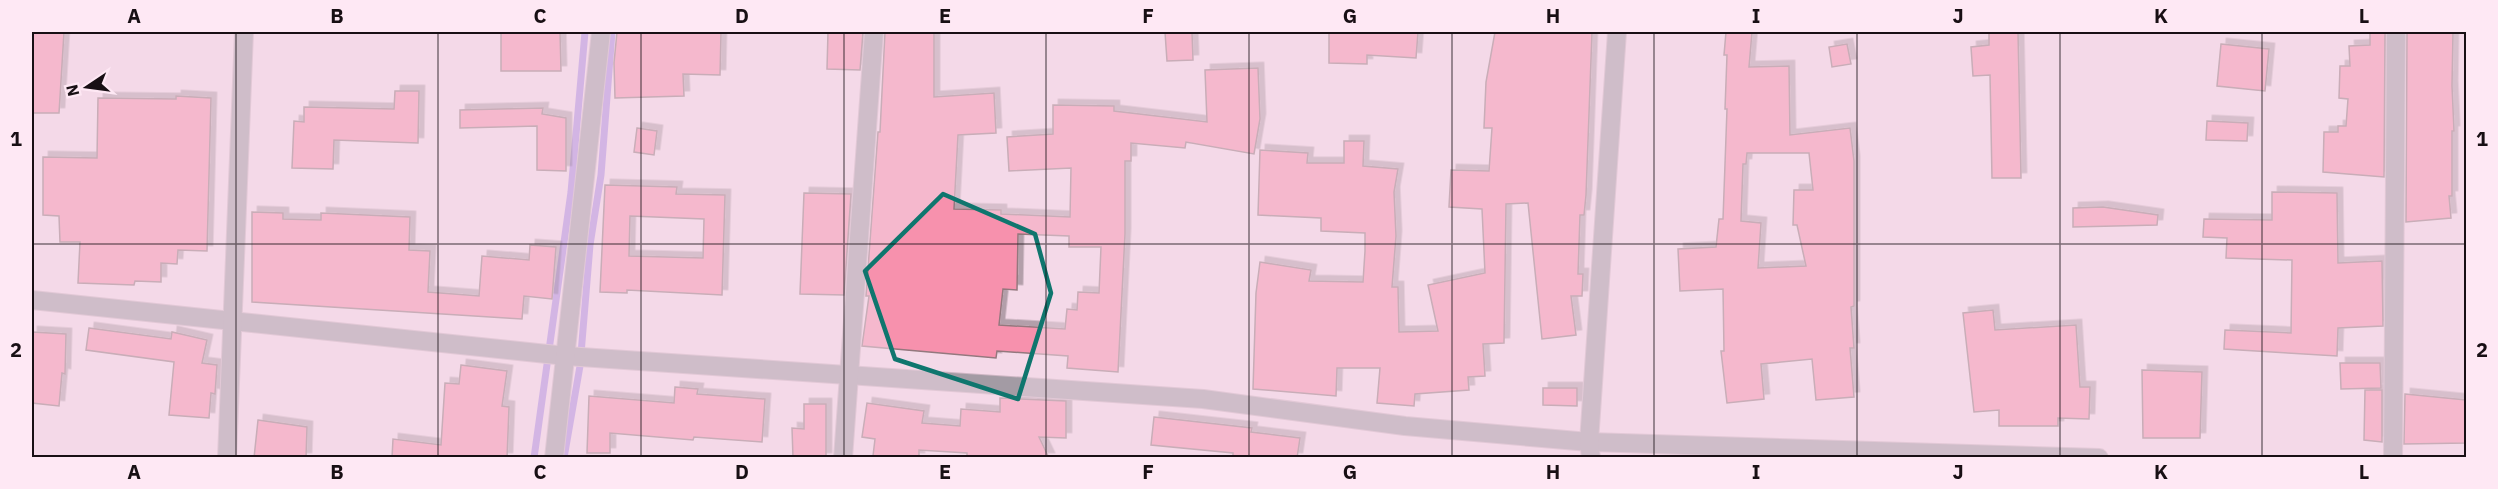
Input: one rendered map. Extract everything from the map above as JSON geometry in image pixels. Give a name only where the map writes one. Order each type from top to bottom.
[{"type":"street","points":[[227,458],[244,32]]},
{"type":"street","points":[[554,458],[602,32]]},
{"type":"street","points":[[843,458],[874,32]]},
{"type":"street","points":[[1590,450],[1617,32]]},
{"type":"street","points":[[2393,458],[2396,32]]},
{"type":"street","points":[[32,300],[234,319],[566,356],[1203,399],[1590,450],[2099,458]]},
{"type":"highlighted area","points":[[943,194],[1035,234],[1051,293],[1018,399],[895,359],[865,271]]},
{"type":"building","points":[[32,32],[64,32],[59,113],[32,113]]},
{"type":"building","points":[[501,32],[560,32],[561,71],[501,71]]},
{"type":"building","points":[[617,32],[721,32],[720,75],[683,74],[684,96],[615,98],[614,63]]},
{"type":"building","points":[[828,32],[863,32],[860,70],[827,69]]},
{"type":"building","points":[[885,32],[934,32],[934,97],[994,93],[996,133],[958,135],[954,209],[1001,210],[1001,214],[1070,217],[1071,168],[1009,171],[1007,137],[1053,134],[1053,105],[1114,106],[1114,111],[1207,122],[1205,70],[1258,68],[1260,119],[1254,154],[1186,142],[1185,148],[1131,143],[1131,161],[1125,161],[1125,234],[1118,372],[1067,368],[1068,356],[997,351],[996,358],[862,346],[869,296],[866,296],[878,132],[880,132]],"holes":[[[1018,234],[1069,236],[1069,247],[1101,247],[1099,293],[1078,292],[1077,310],[1067,309],[1065,329],[999,325],[1003,289],[1017,290]]]},
{"type":"building","points":[[1165,32],[1192,32],[1193,60],[1167,61]]},
{"type":"building","points":[[1329,32],[1418,32],[1416,58],[1367,55],[1367,64],[1329,63]]},
{"type":"building","points":[[1495,32],[1592,32],[1586,195],[1584,215],[1580,215],[1578,274],[1583,274],[1582,296],[1571,296],[1576,335],[1542,339],[1528,203],[1506,204],[1504,343],[1483,344],[1485,376],[1468,377],[1469,390],[1415,394],[1414,406],[1377,403],[1380,368],[1337,368],[1336,396],[1253,389],[1256,293],[1260,262],[1311,270],[1309,281],[1363,282],[1365,251],[1365,233],[1321,231],[1321,218],[1258,215],[1260,150],[1308,153],[1307,163],[1344,163],[1344,141],[1364,141],[1363,166],[1398,169],[1394,192],[1396,236],[1392,287],[1398,287],[1399,332],[1438,331],[1428,285],[1485,273],[1482,209],[1449,207],[1451,170],[1489,171],[1492,128],[1484,128],[1486,82]]},
{"type":"building","points":[[1726,32],[1752,32],[1749,67],[1789,66],[1790,135],[1850,128],[1854,161],[1854,306],[1851,307],[1854,348],[1850,348],[1854,397],[1816,400],[1812,359],[1761,364],[1764,399],[1727,403],[1721,351],[1724,351],[1723,289],[1680,291],[1678,249],[1716,247],[1719,219],[1723,219],[1727,109],[1725,109],[1727,55],[1724,55]],"holes":[[[1747,153],[1809,153],[1813,190],[1794,190],[1793,225],[1797,225],[1806,266],[1758,268],[1761,223],[1741,221],[1743,164],[1746,164]]]},
{"type":"building","points":[[1989,32],[2018,32],[2021,178],[1992,178],[1990,75],[1973,76],[1971,47],[1989,45]]},
{"type":"building","points":[[2370,32],[2385,32],[2384,177],[2323,172],[2324,132],[2338,132],[2338,126],[2346,126],[2348,99],[2339,98],[2340,66],[2350,66],[2349,46],[2370,45]]},
{"type":"building","points":[[2407,32],[2453,32],[2454,131],[2452,131],[2452,196],[2449,196],[2451,218],[2406,222]]},
{"type":"building","points":[[1847,44],[1851,64],[1832,67],[1829,47]]},
{"type":"building","points":[[2221,44],[2269,49],[2265,91],[2217,86]]},
{"type":"building","points":[[395,91],[419,91],[418,143],[334,140],[333,169],[292,168],[294,121],[304,122],[304,107],[394,109]]},
{"type":"building","points":[[176,96],[211,98],[207,251],[178,250],[177,264],[161,263],[161,282],[135,281],[134,285],[78,283],[80,242],[60,242],[59,216],[43,215],[43,157],[97,158],[98,98],[176,99]]},
{"type":"building","points":[[543,108],[542,114],[566,118],[566,171],[537,170],[537,126],[460,128],[460,110]]},
{"type":"building","points":[[2207,121],[2248,123],[2247,141],[2206,140]]},
{"type":"building","points":[[637,128],[657,131],[654,155],[634,152]]},
{"type":"building","points":[[605,185],[677,187],[676,194],[725,195],[722,295],[627,290],[627,293],[600,292]],"holes":[[[630,216],[704,219],[703,258],[629,256]]]},
{"type":"building","points":[[2272,192],[2337,193],[2338,263],[2382,261],[2383,326],[2338,328],[2337,356],[2224,349],[2225,330],[2291,333],[2292,260],[2226,258],[2227,238],[2203,237],[2204,219],[2272,220]]},
{"type":"building","points":[[804,193],[851,194],[844,295],[800,294]]},
{"type":"building","points":[[2103,207],[2158,215],[2157,225],[2073,227],[2073,208]]},
{"type":"building","points":[[252,212],[283,213],[283,219],[321,220],[321,213],[410,217],[409,250],[430,251],[428,292],[479,296],[482,256],[529,260],[530,245],[556,247],[552,299],[524,296],[522,319],[252,302]]},
{"type":"building","points":[[1993,310],[1995,330],[2076,325],[2080,387],[2090,387],[2089,419],[2058,418],[2058,426],[1999,426],[1999,410],[1974,412],[1963,313]]},
{"type":"building","points":[[89,328],[171,339],[172,332],[207,340],[202,363],[217,365],[215,394],[211,393],[209,418],[169,415],[174,362],[86,350]]},
{"type":"building","points":[[32,332],[66,334],[65,374],[62,373],[59,406],[32,403]]},
{"type":"building","points":[[2340,363],[2380,363],[2381,388],[2341,389]]},
{"type":"building","points":[[461,365],[507,371],[502,406],[509,407],[507,458],[392,458],[393,439],[441,445],[445,383],[459,384]]},
{"type":"building","points":[[2142,370],[2202,372],[2200,438],[2143,438]]},
{"type":"building","points":[[675,387],[698,389],[697,394],[765,399],[762,442],[694,437],[693,440],[610,433],[610,453],[587,453],[589,396],[674,403]]},
{"type":"building","points":[[1543,388],[1577,388],[1577,406],[1543,405]]},
{"type":"building","points":[[2365,390],[2382,390],[2382,442],[2364,440]]},
{"type":"building","points":[[2405,394],[2466,400],[2466,443],[2404,444]]},
{"type":"building","points":[[1000,398],[1066,401],[1066,438],[1039,437],[1049,458],[967,458],[967,453],[919,450],[919,458],[886,458],[873,456],[875,439],[862,437],[867,403],[924,411],[922,423],[960,426],[961,409],[1000,412]]},
{"type":"building","points":[[804,404],[826,404],[826,458],[793,458],[792,428],[804,429]]},
{"type":"building","points":[[1154,417],[1252,428],[1251,432],[1300,438],[1297,458],[1233,457],[1233,453],[1151,445]]},
{"type":"building","points":[[258,420],[307,427],[306,458],[254,458]]},
{"type":"waterway","points":[[534,458],[571,192],[585,32]]},
{"type":"waterway","points":[[564,458],[580,366],[590,245],[601,175],[612,32]]}]
